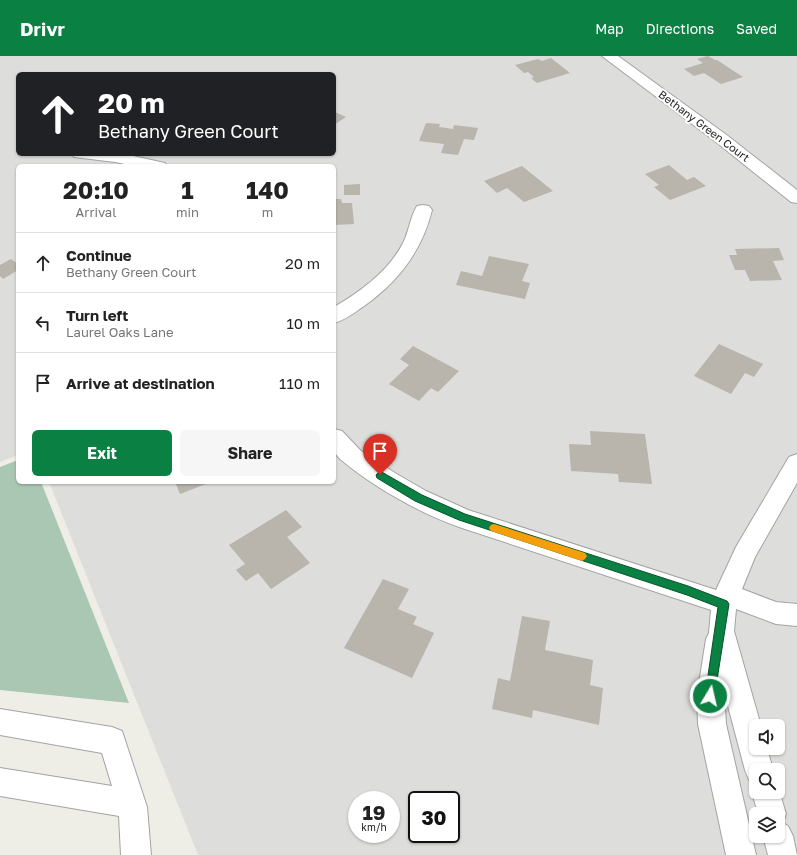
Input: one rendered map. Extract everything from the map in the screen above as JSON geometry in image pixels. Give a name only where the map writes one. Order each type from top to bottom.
[{"type":"street","name":"Bethany Green Court","points":[[609,56],[722,139],[797,198]]},
{"type":"street","points":[[103,156],[149,164]]},
{"type":"street","points":[[336,315],[370,293],[399,264],[410,249],[421,223],[423,210]]},
{"type":"street","points":[[336,439],[356,459],[405,491],[462,518],[688,591],[725,599],[776,613],[797,615]]},
{"type":"street","points":[[740,855],[712,724],[710,696],[725,599],[744,554],[797,463]]},
{"type":"street","points":[[721,632],[757,763]]},
{"type":"street","points":[[0,722],[112,741],[132,804],[136,855]]},
{"type":"street","points":[[0,782],[132,804]]},
{"type":"street","points":[[780,843],[783,855]]},
{"type":"shaded area","points":[[0,56],[797,56],[797,855],[198,855],[50,484],[336,484],[336,164],[16,164],[16,456],[0,462]]},
{"type":"green space","points":[[16,461],[16,484],[42,484],[129,703],[0,690],[0,467]]},
{"type":"building","points":[[708,56],[717,60],[743,77],[721,84],[704,73],[694,76],[684,69],[703,63],[697,59]]},
{"type":"building","points":[[551,58],[570,73],[537,83],[531,78],[534,77],[528,72],[524,73],[515,65],[538,59],[542,61]]},
{"type":"building","points":[[336,112],[346,117],[336,124]]},
{"type":"building","points":[[426,123],[440,124],[439,127],[453,129],[454,125],[478,128],[474,140],[464,139],[458,155],[441,153],[444,144],[419,141]]},
{"type":"building","points":[[669,165],[687,180],[694,177],[706,186],[670,200],[654,187],[659,185],[645,174]]},
{"type":"building","points":[[522,166],[553,191],[524,202],[507,188],[497,193],[484,181]]},
{"type":"building","points":[[360,184],[360,195],[344,195],[344,185]]},
{"type":"building","points":[[336,199],[341,199],[342,203],[352,203],[354,224],[336,225]]},
{"type":"building","points":[[779,248],[784,260],[773,261],[782,280],[750,281],[745,270],[735,270],[729,255],[737,255],[735,249]]},
{"type":"building","points":[[489,256],[529,264],[522,281],[530,283],[525,299],[456,285],[461,271],[482,276]]},
{"type":"building","points":[[11,259],[16,263],[16,271],[3,279],[0,276],[0,265]]},
{"type":"building","points":[[719,344],[763,364],[754,377],[745,373],[731,394],[694,376]]},
{"type":"building","points":[[413,346],[459,371],[438,392],[431,388],[419,401],[389,384],[409,365],[400,359]]},
{"type":"building","points":[[590,431],[645,434],[652,484],[619,482],[618,474],[571,471],[569,444],[591,445]]},
{"type":"building","points":[[176,484],[206,484],[180,494]]},
{"type":"building","points":[[286,510],[302,527],[287,537],[310,563],[271,589],[258,573],[246,581],[236,570],[245,564],[229,545]]},
{"type":"building","points":[[383,579],[409,589],[398,609],[417,617],[413,624],[434,633],[412,678],[344,648]]},
{"type":"building","points":[[522,616],[550,621],[545,650],[593,660],[590,685],[603,688],[599,725],[533,710],[532,718],[492,709],[498,678],[510,681]]},
{"type":"slow traffic","points":[[494,528],[582,556]]},
{"type":"route","points":[[380,475],[405,491],[462,518],[724,604],[721,632],[710,696]]}]
